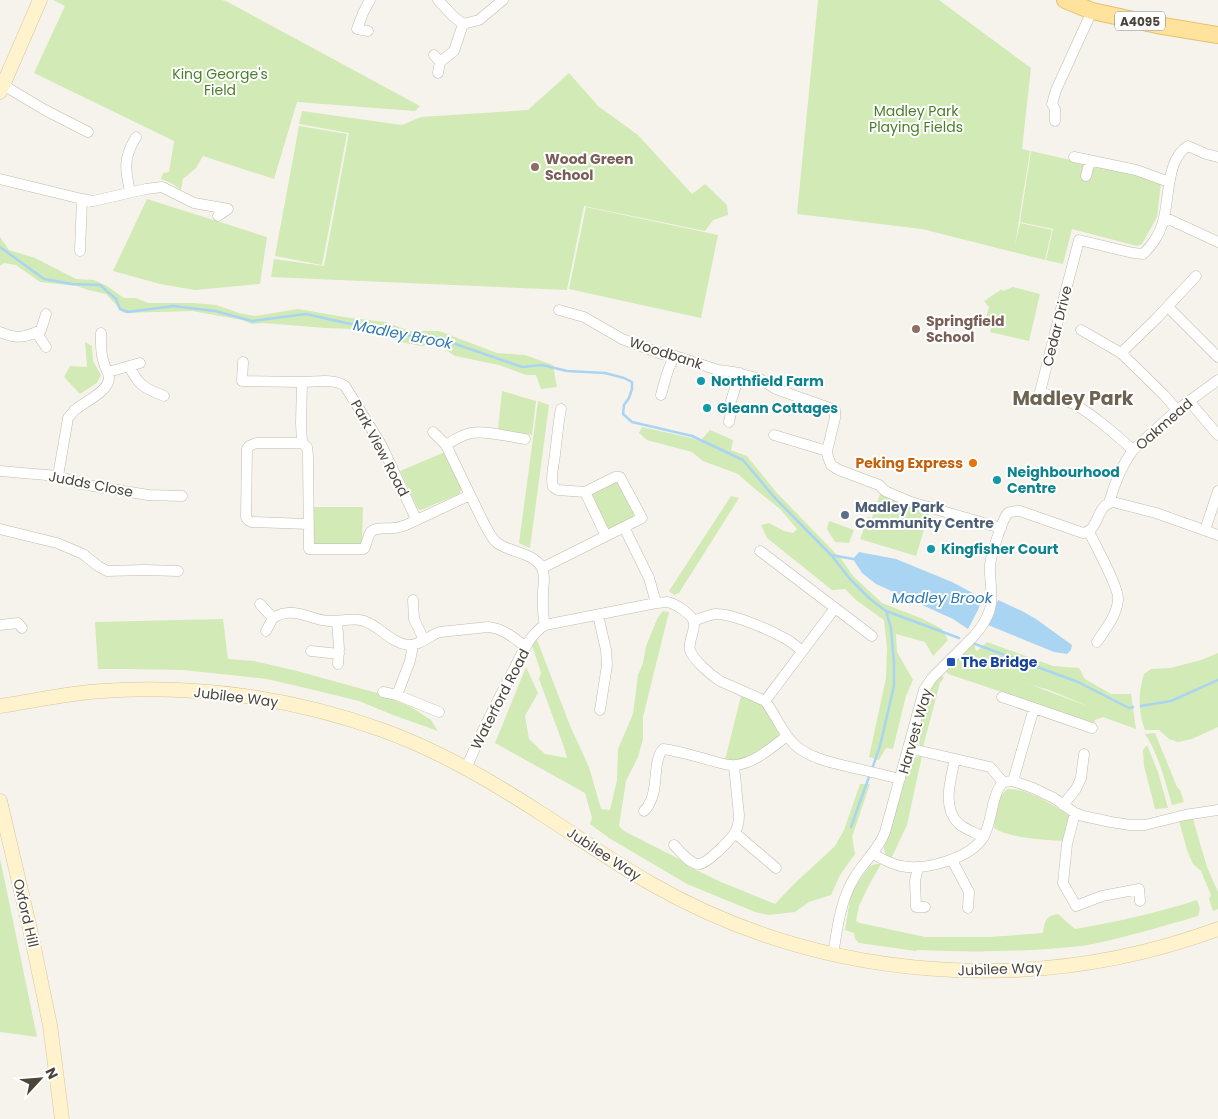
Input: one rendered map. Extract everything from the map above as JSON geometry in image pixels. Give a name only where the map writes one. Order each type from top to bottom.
[{"type":"main road","name":"A4095","points":[[1065,0],[1092,11],[1218,35]]},
{"type":"street","points":[[40,0],[1,88],[88,132]]},
{"type":"street","points":[[368,31],[357,29],[370,0]]},
{"type":"street","points":[[438,0],[463,24]]},
{"type":"street","points":[[463,24],[479,20],[503,0]]},
{"type":"street","points":[[1055,121],[1056,109],[1052,104],[1056,90],[1092,11]]},
{"type":"street","points":[[438,73],[437,58],[454,51],[463,24]]},
{"type":"street","points":[[130,192],[126,160],[128,150],[136,137]]},
{"type":"street","points":[[1218,157],[1188,146],[1183,149],[1177,158],[1169,182],[1164,217],[1218,242]]},
{"type":"street","points":[[1074,157],[1136,170],[1169,182]]},
{"type":"street","points":[[1086,176],[1090,161]]},
{"type":"street","points":[[0,179],[93,200],[146,188],[162,187],[194,203],[228,209],[218,216]]},
{"type":"street","points":[[80,251],[82,199]]},
{"type":"street","name":"Cedar Drive","points":[[1133,450],[1100,422],[1076,406],[1040,392],[1079,240],[1143,254],[1155,238],[1164,217]]},
{"type":"street","points":[[1120,353],[1168,307],[1196,276]]},
{"type":"street","points":[[1168,307],[1218,357]]},
{"type":"street","name":"Woodbank","points":[[559,310],[584,317],[622,339],[662,354],[675,356],[718,370],[740,373],[760,379],[776,389],[835,410],[835,418],[827,451]]},
{"type":"street","points":[[0,332],[8,336],[25,337],[41,330],[46,314]]},
{"type":"street","points":[[1081,330],[1120,353],[1177,410]]},
{"type":"street","points":[[36,332],[46,346]]},
{"type":"street","points":[[58,476],[68,418],[74,410],[92,399],[104,388],[109,380],[101,352],[101,332]]},
{"type":"street","points":[[661,395],[666,372],[675,356]]},
{"type":"street","points":[[242,362],[242,384],[302,382],[302,443]]},
{"type":"street","points":[[108,372],[140,363]]},
{"type":"street","points":[[129,366],[136,379],[146,389],[164,396]]},
{"type":"street","points":[[728,422],[731,413],[730,404],[740,373]]},
{"type":"street","name":"Oakmead","points":[[1109,503],[1112,491],[1133,450],[1177,410],[1218,380]]},
{"type":"street","name":"Park View Road","points":[[302,382],[333,382],[342,383],[345,386],[382,446],[416,519]]},
{"type":"street","points":[[1189,401],[1218,436]]},
{"type":"street","points":[[542,568],[642,518],[620,477],[615,477],[584,492],[558,490],[553,487],[558,423],[561,409]]},
{"type":"street","points":[[433,432],[446,445],[494,541],[504,548],[524,554],[537,561],[542,568],[544,575],[543,618],[545,625],[656,603],[671,603],[687,613],[694,621],[690,645],[692,655],[720,681],[765,701],[787,736],[796,746],[818,758],[900,779]]},
{"type":"street","points":[[446,445],[454,439],[473,433],[525,439]]},
{"type":"street","points":[[774,435],[827,451],[831,465],[839,470],[879,485],[885,491],[911,502],[1000,528]]},
{"type":"street","points":[[308,524],[252,522],[248,520],[246,517],[247,449],[249,446],[256,443],[302,443],[308,447],[309,549],[364,548],[371,532],[406,524],[470,495]]},
{"type":"street","name":"Judds Close","points":[[0,470],[58,476],[80,484],[148,495],[182,496]]},
{"type":"street","points":[[1205,530],[1218,491]]},
{"type":"street","points":[[584,492],[606,536]]},
{"type":"street","points":[[1097,642],[1112,618],[1118,600],[1114,585],[1089,532],[1094,526],[1099,513],[1109,503],[1119,503],[1156,513],[1218,535]]},
{"type":"street","name":"Harvest Way","points":[[833,954],[846,894],[856,875],[882,840],[885,832],[921,701],[928,684],[974,636],[987,616],[992,595],[990,564],[1000,528],[1009,513],[1020,511],[1083,533],[1089,532]]},
{"type":"street","points":[[624,527],[649,578],[656,603]]},
{"type":"street","points":[[0,529],[57,543],[83,554],[107,571],[178,571]]},
{"type":"street","points":[[760,551],[872,636]]},
{"type":"street","points":[[413,600],[414,619],[424,640]]},
{"type":"street","points":[[260,604],[273,618]]},
{"type":"street","points":[[765,701],[835,608]]},
{"type":"street","points":[[266,630],[273,618],[278,614],[296,613],[321,620],[337,621],[349,619],[363,621],[369,623],[386,636],[407,645],[413,645],[440,632],[494,627],[506,632],[526,647]]},
{"type":"street","points":[[694,621],[716,614],[740,619],[777,634],[802,651]]},
{"type":"street","points":[[598,615],[606,650],[607,665],[600,710]]},
{"type":"street","points":[[311,651],[338,659],[339,633],[337,621]]},
{"type":"street","points":[[0,625],[18,623],[22,628]]},
{"type":"street","name":"Waterford Road","points":[[466,769],[498,699],[526,647],[536,633],[545,625]]},
{"type":"street","points":[[397,696],[410,660],[413,645]]},
{"type":"street","name":"Jubilee Way","points":[[0,706],[57,696],[104,691],[173,690],[232,694],[288,703],[357,721],[408,740],[466,769],[527,804],[627,870],[708,913],[790,944],[879,963],[925,969],[961,971],[1035,969],[1114,958],[1169,945],[1218,929]]},
{"type":"street","points":[[383,692],[439,712]]},
{"type":"street","points":[[1002,697],[1092,728]]},
{"type":"street","points":[[873,854],[896,865],[918,867],[952,860],[973,847],[983,837],[988,828],[998,791],[1008,781],[1034,708]]},
{"type":"street","points":[[644,811],[650,803],[659,754],[663,749],[674,750],[734,766],[750,761],[787,736]]},
{"type":"street","points":[[908,748],[990,768],[1008,781],[1042,792],[1075,813],[1100,821],[1145,825],[1185,815],[1218,810]]},
{"type":"street","points":[[1063,805],[1076,789],[1081,778],[1084,754]]},
{"type":"street","points":[[955,759],[949,788],[949,803],[952,815],[960,825],[983,837]]},
{"type":"street","points":[[674,845],[692,863],[701,864],[708,861],[735,833],[739,823],[739,815],[734,766]]},
{"type":"street","name":"Oxford Hill","points":[[0,801],[50,1025],[62,1119]]},
{"type":"street","points":[[1075,813],[1067,844],[1063,883],[1076,906],[1102,896],[1139,889],[1140,901]]},
{"type":"street","points":[[735,833],[776,868]]},
{"type":"street","points":[[952,860],[969,892],[968,908]]},
{"type":"street","points":[[918,867],[916,908],[925,907]]},
{"type":"green space","name":"King George's Field","points":[[53,0],[226,1],[420,106],[415,111],[297,102],[274,179],[203,156],[196,168],[183,179],[181,190],[161,179],[163,173],[169,172],[174,141],[34,73],[65,6]]},
{"type":"green space","name":"Madley Park Playing Fields","points":[[818,0],[939,0],[1031,68],[1022,149],[1030,151],[1015,245],[1020,223],[1052,230],[1045,260],[922,229],[797,214]]},
{"type":"green space","points":[[569,73],[598,106],[638,135],[692,194],[705,184],[727,205],[728,215],[713,220],[705,231],[584,206],[567,290],[271,277],[274,259],[324,266],[349,133],[299,124],[302,111],[402,125],[421,117],[528,110]]},
{"type":"green space","points":[[299,126],[347,134],[322,265],[275,256]]},
{"type":"green space","points":[[1031,151],[1144,177],[1161,183],[1157,217],[1142,244],[1137,246],[1072,229],[1063,264],[1046,260],[1053,229],[1020,222]]},
{"type":"green space","points":[[147,199],[267,237],[260,284],[195,290],[160,284],[113,271]]},
{"type":"green space","points":[[586,207],[718,235],[701,318],[569,289]]},
{"type":"green space","points":[[0,237],[9,250],[35,258],[76,279],[94,280],[107,286],[124,298],[136,298],[148,303],[216,305],[255,316],[298,309],[385,322],[410,331],[439,331],[497,353],[525,355],[553,365],[557,387],[541,389],[536,375],[526,375],[499,365],[455,356],[436,344],[421,346],[355,329],[264,323],[252,324],[242,320],[192,311],[124,313],[106,294],[77,286],[40,282],[16,265],[4,263],[0,266]]},
{"type":"green space","points":[[1013,287],[1040,294],[1029,341],[990,332],[991,328],[984,326],[989,307],[984,301],[1002,289],[1003,291]]},
{"type":"green space","points":[[85,342],[92,346],[93,361],[101,375],[97,383],[80,394],[64,377],[70,366],[87,367]]},
{"type":"green space","points":[[502,391],[536,401],[532,435],[498,429]]},
{"type":"green space","points":[[538,401],[549,405],[530,548],[519,543]]},
{"type":"green space","points":[[642,427],[700,441],[710,430],[733,440],[731,450],[747,456],[776,492],[842,560],[853,576],[882,603],[923,619],[942,629],[948,640],[933,656],[925,642],[896,634],[897,652],[913,680],[906,696],[893,749],[886,748],[879,760],[869,757],[886,678],[887,648],[884,620],[856,600],[845,589],[832,590],[767,538],[761,525],[769,523],[784,531],[793,533],[797,529],[780,509],[738,474],[703,461],[692,452],[647,440],[639,433]]},
{"type":"green space","points":[[445,452],[462,489],[459,494],[421,510],[418,509],[400,471]]},
{"type":"green space","points":[[619,481],[634,512],[633,517],[608,531],[590,495],[593,491]]},
{"type":"green space","points":[[880,494],[929,513],[916,556],[860,539],[868,517],[872,518]]},
{"type":"green space","points":[[731,496],[739,498],[679,593],[674,595],[669,591]]},
{"type":"green space","points":[[313,507],[363,507],[361,544],[315,544],[313,542]]},
{"type":"green space","points":[[829,521],[854,530],[849,543],[835,542],[827,529]]},
{"type":"green space","points":[[663,611],[669,612],[643,717],[643,739],[638,757],[626,781],[619,826],[624,831],[679,859],[696,870],[775,904],[835,846],[844,830],[860,784],[870,784],[852,837],[855,854],[840,875],[831,895],[809,902],[795,912],[769,915],[755,912],[687,884],[609,838],[590,824],[592,818],[585,793],[495,743],[526,667],[538,693],[525,716],[529,739],[545,754],[567,758],[539,679],[541,673],[532,645],[537,640],[571,728],[589,767],[601,809],[610,810],[617,780],[618,749],[633,714],[638,675],[643,663],[646,646],[658,617]]},
{"type":"green space","points":[[223,619],[228,659],[254,661],[377,693],[411,707],[431,720],[438,731],[359,701],[267,679],[183,670],[98,669],[95,622]]},
{"type":"green space","points":[[987,642],[1053,666],[1079,668],[1085,679],[1111,694],[1131,694],[1136,729],[1103,717],[1095,720],[1093,725],[948,674],[946,671],[973,644],[977,651]],"holes":[[[1030,684],[1052,691],[1090,707]]]},
{"type":"green space","points":[[1218,653],[1218,727],[1192,739],[1178,742],[1169,739],[1159,730],[1145,730],[1140,702],[1144,674],[1151,669],[1170,668],[1201,660]]},
{"type":"green space","points":[[941,675],[944,678],[940,683],[923,747],[916,741],[920,714],[930,689]]},
{"type":"green space","points":[[741,696],[762,703],[779,733],[778,738],[747,757],[725,760]]},
{"type":"green space","points":[[1155,733],[1184,802],[1172,805],[1158,759],[1145,734]]},
{"type":"green space","points":[[1147,745],[1158,772],[1168,808],[1155,809],[1144,766],[1143,750]]},
{"type":"green space","points":[[922,756],[907,825],[891,859],[885,854],[884,847],[910,762],[915,757]]},
{"type":"green space","points":[[1007,789],[1015,789],[1031,794],[1068,815],[1064,841],[1018,836],[994,828],[999,802]]},
{"type":"green space","points":[[1193,819],[1207,867],[1218,892],[1218,909],[1213,911],[1209,899],[1211,895],[1201,871],[1193,864],[1179,821]]},
{"type":"green space","points":[[0,858],[37,1037],[0,1032]]},
{"type":"green space","points":[[881,864],[859,906],[856,921],[925,937],[990,937],[1043,933],[1046,920],[1050,916],[1058,914],[1075,929],[1136,917],[1197,900],[1200,909],[1198,916],[1082,946],[1015,951],[916,951],[859,943],[855,939],[854,933],[845,930],[850,899],[854,888],[870,866]]},
{"type":"water","name":"Madley Brook","points":[[859,552],[896,559],[952,582],[982,598],[968,629],[953,619],[876,584],[862,573],[853,559]]},
{"type":"water","name":"Madley Brook","points":[[998,600],[1036,619],[1072,645],[1071,650],[1067,654],[1054,652],[988,625]]},
{"type":"waterway","name":"Madley Brook","points":[[0,247],[44,279],[72,284],[100,285],[116,299],[120,309],[128,312],[173,306],[215,311],[252,321],[306,314],[385,329],[411,336],[438,338],[522,367],[542,365],[567,371],[605,373],[624,378],[632,382],[632,389],[624,405],[623,414],[632,422],[692,436],[743,460],[774,497],[831,555],[853,559]]},
{"type":"waterway","points":[[832,556],[850,579],[870,599],[886,611],[891,628],[894,686],[880,746],[872,769]]},
{"type":"waterway","name":"Madley Brook","points":[[886,611],[959,638]]},
{"type":"waterway","name":"Madley Brook","points":[[975,644],[1078,682],[1129,708],[1133,707]]},
{"type":"waterway","name":"Madley Brook","points":[[1141,706],[1171,701],[1218,680]]},
{"type":"waterway","points":[[851,827],[870,774]]},
{"type":"place","name":"Wood Green School","points":[[535,167]]},
{"type":"place","name":"Springfield School","points":[[916,329]]},
{"type":"place","name":"Northfield Farm","points":[[701,381]]},
{"type":"place","name":"Gleann Cottages","points":[[707,408]]},
{"type":"place","name":"Peking Express","points":[[973,463]]},
{"type":"place","name":"Neighbourhood Centre","points":[[997,480]]},
{"type":"place","name":"Madley Park Community Centre","points":[[845,515]]},
{"type":"place","name":"Kingfisher Court","points":[[931,549]]},
{"type":"place","name":"The Bridge","points":[[951,662]]},
{"type":"district","name":"Madley Park","points":[[1073,398]]}]
